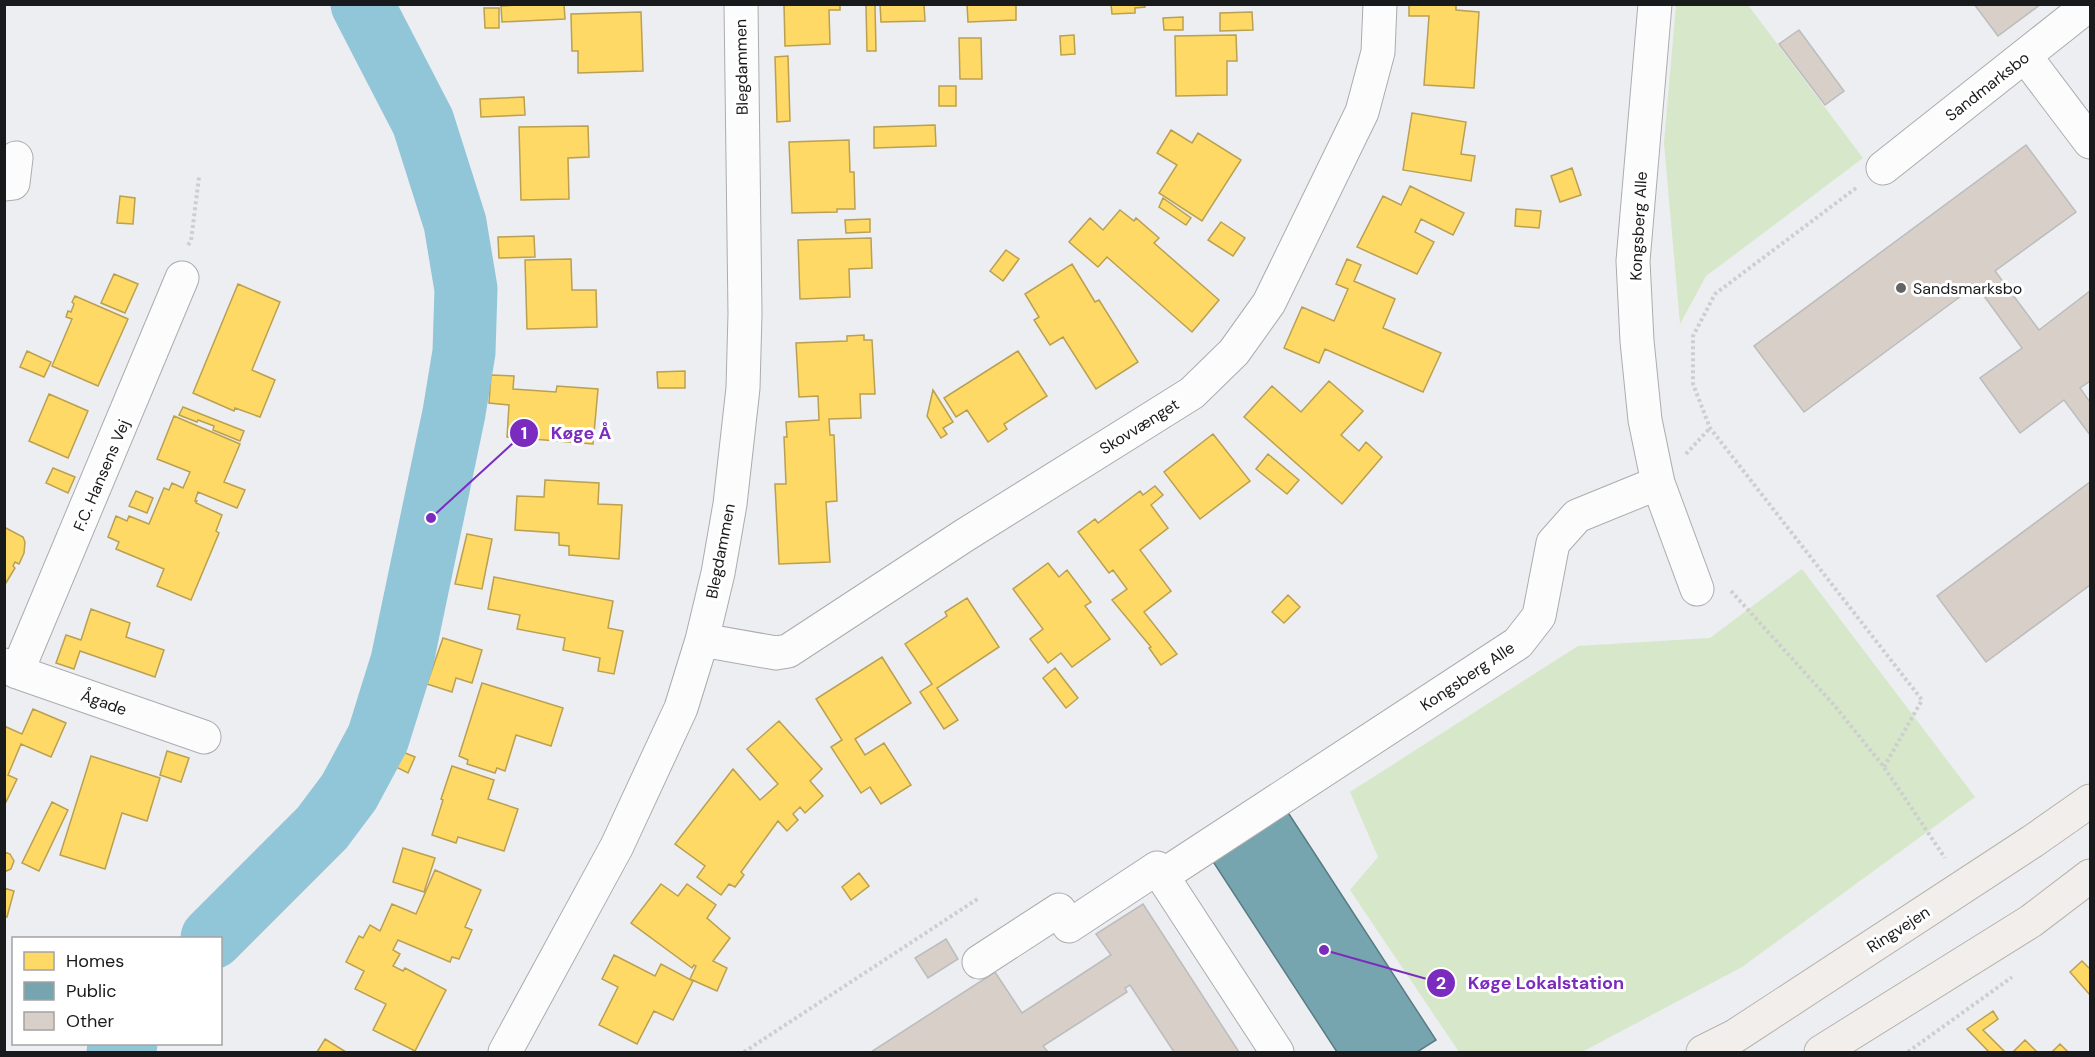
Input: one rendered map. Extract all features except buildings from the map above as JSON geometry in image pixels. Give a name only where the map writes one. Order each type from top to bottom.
[{"type":"main road","name":"Ringvejen","points":[[1702,1053],[1735,1036],[2091,801]]},
{"type":"main road","points":[[1821,1053],[2031,921],[2091,876]]},
{"type":"street","name":"Blegdammen","points":[[505,1053],[617,846],[681,708],[702,640],[718,573],[730,504],[743,388],[745,314],[741,4]]},
{"type":"street","name":"Skovvænget","points":[[702,640],[776,652],[788,651],[973,530],[1192,393],[1234,352],[1269,303],[1362,112],[1378,52],[1380,4]]},
{"type":"street","name":"Kongsberg Alle","points":[[1655,4],[1633,261],[1637,341],[1645,420],[1658,483],[1697,589]]},
{"type":"street","name":"Sandmarksbo","points":[[1883,168],[2090,4]]},
{"type":"street","points":[[2025,56],[2091,142]]},
{"type":"street","name":"F.C. Hansens Vej","points":[[11,668],[112,450],[182,278]]},
{"type":"street","name":"Kongsberg Alle","points":[[1162,876],[1518,643],[1539,616],[1554,543],[1577,516],[1658,483]]},
{"type":"street","name":"Ågade","points":[[11,668],[204,737]]},
{"type":"street","points":[[979,962],[1059,910],[1069,926],[1157,868],[1277,1053]]},
{"type":"path","points":[[1883,168],[1715,294],[1693,336],[1693,384],[1710,428],[1922,699],[1884,767]]},
{"type":"path","points":[[182,278],[171,262],[191,241],[199,177]]},
{"type":"path","points":[[1697,589],[1730,590],[1834,705],[1884,767],[1964,886]]},
{"type":"path","points":[[744,1053],[979,898]]},
{"type":"path","points":[[1908,1053],[2014,975]]},
{"type":"green space","points":[[1676,5],[1748,5],[1863,158],[1706,276],[1680,324],[1664,143]]},
{"type":"green space","points":[[1802,569],[1975,797],[1742,967],[1582,1052],[1459,1052],[1350,890],[1378,857],[1350,792],[1578,646],[1710,638]]},
{"type":"waterway","points":[[213,937],[322,828],[349,792],[378,738],[402,661],[454,413],[464,352],[466,289],[455,223],[423,122],[362,4]]},
{"type":"waterway","points":[[118,1052],[125,1045]]},
{"type":"place","name":"Sandsmarksbo","points":[[1901,288]]},
{"type":"place","name":"Køge Å","points":[[431,518]]},
{"type":"place","name":"Køge Lokalstation","points":[[1324,950]]}]
